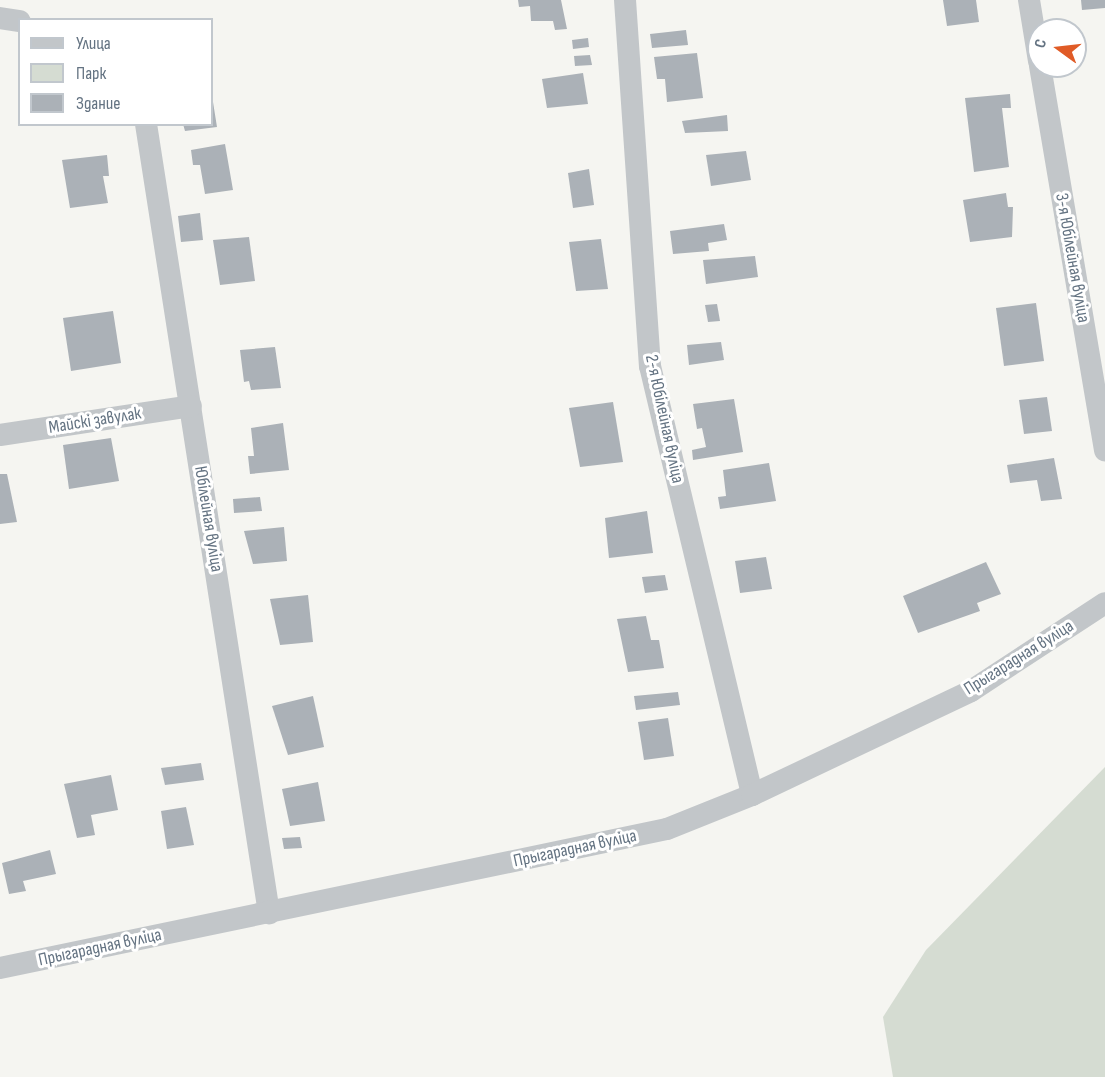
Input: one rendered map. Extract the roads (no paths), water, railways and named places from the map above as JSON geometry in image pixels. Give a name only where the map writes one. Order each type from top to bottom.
[{"type":"street","name":"2-я Юбілейная вуліца","points":[[625,0],[650,366],[752,795]]},
{"type":"street","points":[[1029,0],[1032,18]]},
{"type":"street","points":[[0,18],[18,21]]},
{"type":"street","name":"3-я Юбілейная вуліца","points":[[1042,78],[1105,451]]},
{"type":"street","name":"Юбілейная вуліца","points":[[146,126],[269,913]]},
{"type":"street","name":"Майскі завулак","points":[[0,435],[191,406]]},
{"type":"street","name":"Прыгарадная вуліца","points":[[0,968],[667,829],[752,795],[971,691],[1105,603]]}]
